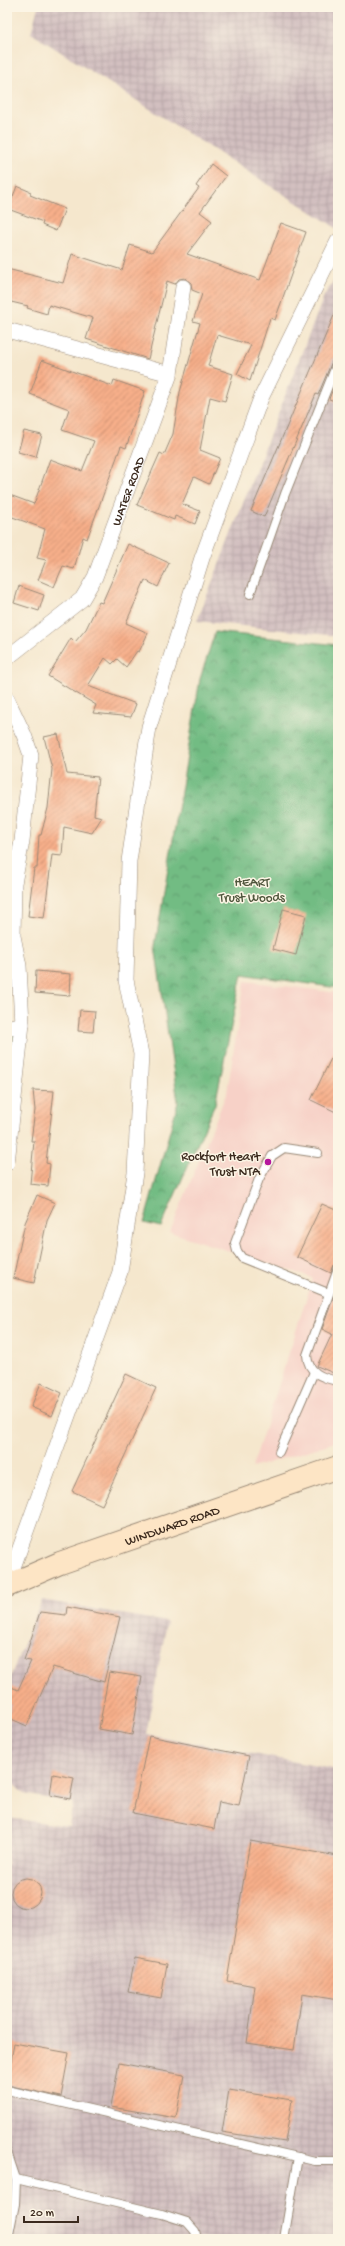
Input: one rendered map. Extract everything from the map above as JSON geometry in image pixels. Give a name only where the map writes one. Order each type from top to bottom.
[{"type":"main road","name":"WINDWARD ROAD","points":[[7,1585],[60,1563],[338,1467]]},
{"type":"street","points":[[7,1585],[120,1272],[135,1173],[141,1054],[126,980],[129,861],[149,727],[202,558],[261,398],[338,241]]},
{"type":"street","name":"WATER ROAD","points":[[7,658],[82,599],[95,577],[170,374],[183,287]]},
{"type":"street","points":[[7,330],[170,374]]},
{"type":"street","points":[[7,699],[24,735],[31,755],[30,776],[22,841],[14,883],[12,910],[13,936],[21,994],[22,1024],[7,1163]]},
{"type":"street","points":[[7,1028],[22,1024]]},
{"type":"lane","points":[[250,594],[285,494],[338,361]]},
{"type":"lane","points":[[318,1153],[284,1148],[272,1156],[259,1179],[235,1242],[237,1251],[242,1258],[328,1293]]},
{"type":"lane","points":[[338,1269],[328,1293],[307,1355],[307,1364],[314,1372],[338,1381]]},
{"type":"lane","points":[[279,1452],[314,1372]]},
{"type":"lane","points":[[7,2090],[315,2161],[338,2160]]},
{"type":"lane","points":[[7,2152],[16,2180],[15,2204],[8,2237]]},
{"type":"lane","points":[[284,2239],[298,2157]]},
{"type":"lane","points":[[16,2180],[162,2214],[187,2222],[195,2231],[197,2239]]},
{"type":"shaded area","points":[[38,7],[338,7],[338,229],[31,33]]},
{"type":"shaded area","points":[[338,274],[338,636],[197,621],[324,296]]},
{"type":"shaded area","name":"Rockfort Heart Trust NTA","points":[[245,981],[338,993],[338,1441],[252,1468],[313,1278],[170,1232],[227,1092]]},
{"type":"shaded area","points":[[42,1600],[167,1622],[146,1734],[338,1770],[338,2239],[7,2239],[7,1818],[69,1826],[73,1803],[24,1794],[7,1778],[7,1685]]},
{"type":"green space","name":"HEART Trust Woods","points":[[215,632],[338,645],[338,988],[242,974],[215,1104],[161,1227],[144,1223],[178,1102],[155,946],[200,679]]},
{"type":"green space","points":[[15,1032],[7,1086],[7,1036]]},
{"type":"building","points":[[211,164],[226,176],[200,212],[212,221],[187,254],[260,280],[281,223],[306,232],[275,320],[270,318],[250,381],[237,374],[251,345],[217,335],[208,366],[233,374],[225,401],[210,397],[200,450],[220,458],[209,484],[194,477],[182,504],[200,511],[195,524],[175,516],[174,520],[137,505],[160,453],[164,455],[173,434],[180,392],[200,323],[193,321],[202,294],[192,290],[191,283],[185,278],[179,279],[175,284],[167,281],[148,359],[86,339],[93,318],[49,305],[47,314],[27,308],[28,306],[7,301],[7,269],[63,283],[72,254],[122,270],[130,245],[152,252],[199,188],[196,186]]},
{"type":"building","points":[[17,186],[31,192],[30,195],[65,209],[56,231],[42,225],[43,222],[8,209]]},
{"type":"building","points":[[338,306],[338,356],[333,359],[318,395],[316,394],[264,517],[251,511]]},
{"type":"building","points":[[42,360],[112,386],[114,380],[145,391],[126,448],[121,446],[87,539],[83,537],[74,569],[63,566],[54,587],[38,580],[46,560],[37,558],[45,529],[7,515],[7,494],[34,504],[50,459],[82,471],[94,441],[62,430],[69,409],[30,394]]},
{"type":"building","points":[[338,376],[338,402],[329,399]]},
{"type":"building","points":[[24,431],[42,435],[36,457],[18,452]]},
{"type":"building","points":[[128,544],[169,563],[158,587],[145,580],[126,623],[148,633],[139,652],[137,651],[126,667],[117,659],[112,664],[105,658],[88,686],[136,704],[131,717],[93,713],[96,705],[48,676],[71,638],[75,642],[86,629],[99,602],[102,603]]},
{"type":"building","points":[[19,586],[44,595],[39,611],[14,603]]},
{"type":"building","points":[[58,734],[67,774],[98,777],[94,815],[102,817],[92,833],[64,827],[62,856],[52,855],[44,918],[28,916],[34,868],[37,868],[39,835],[41,835],[48,808],[52,769],[44,737]]},
{"type":"building","points":[[283,909],[306,915],[296,955],[273,949]]},
{"type":"building","points":[[36,971],[71,974],[70,996],[35,993]]},
{"type":"building","points":[[80,1010],[95,1011],[93,1032],[78,1031]]},
{"type":"building","points":[[338,1044],[338,1113],[311,1100]]},
{"type":"building","points":[[33,1090],[54,1091],[46,1163],[50,1164],[48,1186],[30,1184],[34,1141],[31,1141],[35,1110]]},
{"type":"building","points":[[37,1195],[55,1203],[47,1220],[34,1283],[13,1278],[25,1223]]},
{"type":"building","points":[[322,1204],[338,1211],[338,1264],[334,1265],[331,1273],[297,1257]]},
{"type":"building","points":[[338,1285],[338,1375],[317,1366],[332,1334],[322,1329]]},
{"type":"building","points":[[126,1374],[156,1388],[102,1505],[72,1491]]},
{"type":"building","points":[[41,1383],[62,1393],[52,1416],[31,1407]]},
{"type":"building","points":[[67,1607],[120,1617],[104,1682],[53,1667],[27,1726],[7,1717],[12,1705],[7,1703],[7,1685],[18,1690],[31,1661],[24,1660],[40,1612],[66,1615]]},
{"type":"building","points":[[109,1672],[142,1677],[132,1735],[99,1729]]},
{"type":"building","points":[[149,1736],[249,1756],[239,1806],[219,1802],[214,1829],[133,1813]]},
{"type":"building","points":[[53,1774],[74,1778],[70,1799],[50,1795]]},
{"type":"building","points":[[250,1841],[338,1856],[338,2000],[302,1994],[294,2050],[247,2043],[255,1986],[227,1981]]},
{"type":"building","points":[[26,1878],[37,1882],[41,1893],[37,1904],[26,1908],[15,1904],[11,1893],[15,1882]]},
{"type":"building","points":[[135,1958],[167,1964],[161,1998],[128,1992]]},
{"type":"building","points":[[14,2043],[69,2053],[61,2097],[7,2085]]},
{"type":"building","points":[[119,2063],[184,2075],[176,2118],[111,2107]]},
{"type":"building","points":[[229,2090],[292,2100],[285,2142],[222,2132]]},
{"type":"place","name":"Rockfort Heart Trust NTA","points":[[268,1162]]}]
